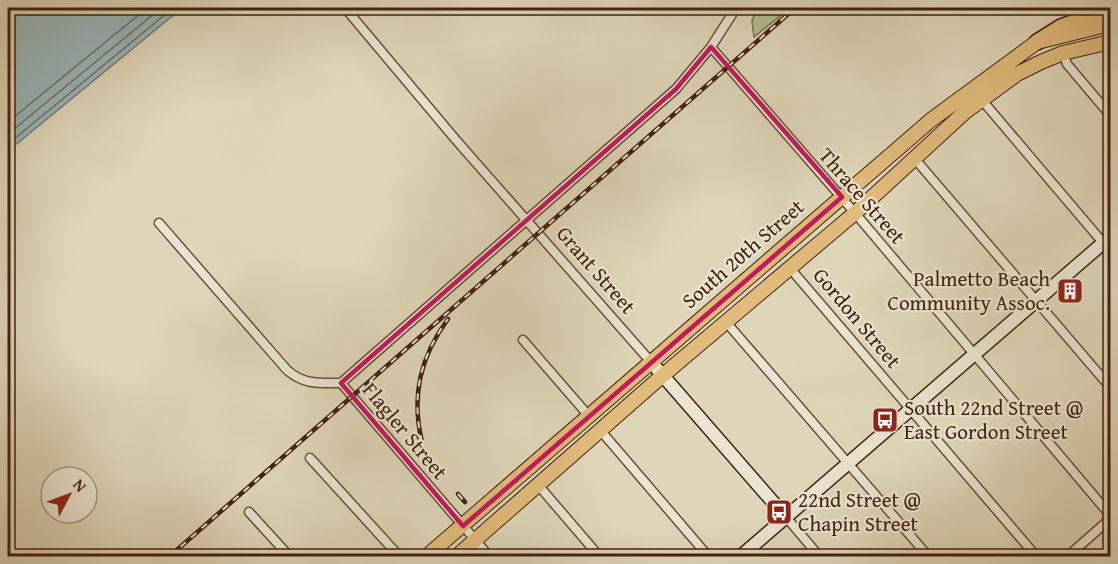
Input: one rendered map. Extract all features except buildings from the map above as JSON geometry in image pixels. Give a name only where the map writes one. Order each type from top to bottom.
[{"type":"highway","points":[[1037,42],[1061,27],[1110,9]]},
{"type":"main road","name":"South 20th Street","points":[[427,556],[919,130],[980,82],[1037,42],[1110,24]]},
{"type":"main road","name":"South 20th Street","points":[[457,556],[662,376],[855,213],[981,99],[1017,74],[1063,53],[1110,42]]},
{"type":"main road","points":[[919,130],[935,128],[953,113],[965,112]]},
{"type":"street","name":"Grant Street","points":[[345,8],[819,556]]},
{"type":"street","points":[[341,383],[676,89],[711,47],[736,8]]},
{"type":"street","name":"Thrace Street","points":[[711,47],[842,197],[1110,517]]},
{"type":"street","points":[[1063,53],[1067,64],[1110,115]]},
{"type":"street","points":[[741,556],[1037,301],[1108,244],[981,99]]},
{"type":"street","points":[[915,159],[1110,387]]},
{"type":"street","name":"Flagler Street","points":[[159,223],[286,370],[297,379],[308,383],[341,383],[489,556]]},
{"type":"street","name":"Gordon Street","points":[[789,267],[1036,556]]},
{"type":"street","points":[[726,322],[928,556]]},
{"type":"street","points":[[523,340],[588,415]]},
{"type":"street","points":[[601,431],[708,556]]},
{"type":"street","points":[[310,458],[399,556]]},
{"type":"street","points":[[539,486],[599,556]]},
{"type":"street","points":[[249,512],[289,556]]},
{"type":"street","points":[[1068,556],[1110,517]]},
{"type":"highlighted area","points":[[711,47],[842,197],[463,526],[341,383],[676,89]]},
{"type":"green space","points":[[757,8],[790,8],[754,37],[752,21]]},
{"type":"water","points":[[8,8],[182,8],[8,151]]},
{"type":"railway","points":[[170,556],[795,8]]},
{"type":"railway","points":[[422,442],[417,409],[420,378],[438,333],[448,319]]},
{"type":"railway","points":[[458,494],[465,502]]},
{"type":"place","name":"Palmetto Beach Community Assoc.","points":[[1070,291]]},
{"type":"place","name":"South 22nd Street @ East Gordon Street","points":[[885,420]]},
{"type":"place","name":"22nd Street @ Chapin Street","points":[[779,512]]}]
